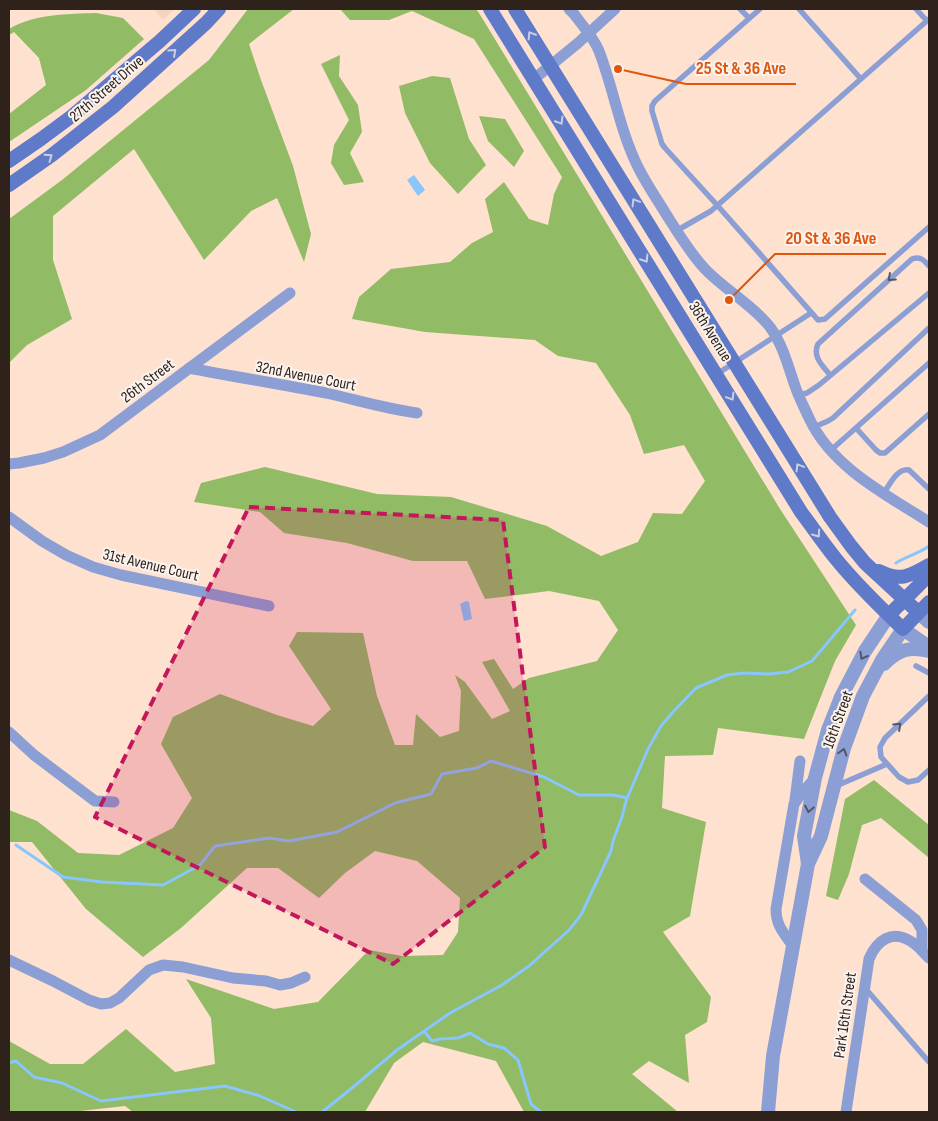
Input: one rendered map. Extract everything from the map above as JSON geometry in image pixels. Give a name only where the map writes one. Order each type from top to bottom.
[{"type":"main road","name":"27th Street Drive","points":[[9,161],[72,116],[194,9]]},
{"type":"main road","name":"27th Street Drive","points":[[9,184],[52,155],[113,107],[219,9]]},
{"type":"main road","name":"36th Avenue","points":[[490,9],[801,512],[849,574],[903,629]]},
{"type":"main road","name":"36th Avenue","points":[[515,9],[830,517],[865,563],[918,612]]},
{"type":"main road","points":[[865,563],[881,572],[896,577],[912,574],[929,565]]},
{"type":"main road","name":"16th Street","points":[[888,615],[929,575]]},
{"type":"main road","name":"16th Street","points":[[903,629],[929,602]]},
{"type":"street","name":"36th Avenue","points":[[569,9],[598,49],[632,155],[648,185],[690,251],[718,282],[761,318],[776,336],[799,395],[814,427],[831,450],[858,476],[929,522]]},
{"type":"street","points":[[534,79],[615,9]]},
{"type":"street","name":"26th Street","points":[[9,464],[44,458],[64,452],[100,435],[290,293]]},
{"type":"street","name":"32nd Avenue Court","points":[[189,368],[235,378],[326,393],[396,410],[417,413]]},
{"type":"street","name":"31st Avenue Court","points":[[9,517],[42,541],[66,555],[93,567],[121,576],[269,606]]},
{"type":"street","name":"36th Avenue","points":[[918,612],[929,622]]},
{"type":"street","name":"16th Street","points":[[808,864],[804,836],[815,778],[828,730],[841,697],[865,651],[888,615]]},
{"type":"street","name":"36th Avenue","points":[[903,629],[929,649]]},
{"type":"street","name":"16th Street","points":[[768,1112],[774,1056],[792,945],[808,864],[821,836],[844,748],[863,696],[882,660],[903,629]]},
{"type":"street","points":[[863,696],[882,667],[895,654],[915,648],[929,649]]},
{"type":"street","points":[[9,732],[34,755],[96,800],[114,802]]},
{"type":"street","name":"16th Street","points":[[792,945],[776,919],[776,908],[800,761]]},
{"type":"street","name":"16th Street","points":[[794,804],[815,778]]},
{"type":"street","points":[[865,879],[916,920],[922,930],[926,955]]},
{"type":"street","name":"Park 16th Street","points":[[846,1112],[872,950],[887,938],[902,936],[926,955]]},
{"type":"street","points":[[9,960],[89,1000],[101,1004],[110,1004],[150,970],[163,965],[183,966],[234,978],[266,981],[280,985],[305,977]]},
{"type":"lane","points":[[740,9],[749,18]]},
{"type":"lane","points":[[760,9],[652,106],[662,144],[665,148],[818,320],[825,319],[929,227]]},
{"type":"lane","points":[[799,9],[861,79]]},
{"type":"lane","points":[[676,231],[711,211],[928,20],[916,9]]},
{"type":"lane","points":[[830,375],[818,361],[816,347],[818,344],[912,259],[919,258],[929,266]]},
{"type":"lane","points":[[799,395],[819,385],[929,293]]},
{"type":"lane","points":[[717,374],[811,312]]},
{"type":"lane","points":[[814,427],[833,418],[929,328]]},
{"type":"lane","points":[[831,450],[929,363]]},
{"type":"lane","points":[[856,428],[876,450],[880,453],[885,453],[929,414]]},
{"type":"lane","points":[[884,493],[895,477],[902,470],[906,469],[929,489]]},
{"type":"lane","points":[[916,666],[929,673]]},
{"type":"lane","points":[[929,696],[885,738],[880,747],[880,757],[899,776],[908,782],[918,780],[929,770]]},
{"type":"lane","points":[[834,787],[887,764]]},
{"type":"lane","points":[[865,988],[929,1062]]},
{"type":"highlighted area","points":[[249,507],[503,520],[545,847],[393,964],[95,817]]},
{"type":"shaded area","points":[[154,9],[175,9],[163,20]]},
{"type":"green space","points":[[248,9],[294,9],[249,44],[293,166],[311,234],[304,262],[277,198],[251,211],[204,260],[134,149],[53,216],[53,260],[72,319],[27,345],[9,363],[9,219],[62,180],[209,60]]},
{"type":"green space","points":[[340,9],[476,9],[780,509],[856,625],[835,661],[804,739],[718,728],[713,755],[665,756],[662,808],[706,822],[690,916],[663,932],[711,997],[707,1022],[685,1035],[689,1083],[649,1061],[632,1074],[678,1112],[524,1112],[496,1061],[423,1042],[394,1063],[365,1112],[133,1112],[125,1106],[71,1112],[9,1112],[9,1041],[50,1064],[83,1064],[126,1029],[175,1072],[215,1064],[211,1018],[186,979],[274,1009],[318,1002],[369,950],[402,956],[443,955],[458,932],[460,898],[417,861],[375,851],[345,873],[319,898],[278,868],[247,868],[181,928],[143,957],[86,909],[32,842],[9,842],[9,810],[37,821],[78,853],[119,855],[173,828],[192,798],[161,744],[173,717],[220,694],[313,726],[331,709],[289,646],[297,632],[363,633],[377,696],[395,745],[413,745],[416,714],[440,737],[459,731],[461,691],[455,675],[465,682],[492,719],[510,711],[482,662],[494,659],[513,689],[529,678],[597,661],[618,630],[599,601],[549,591],[485,599],[467,561],[413,561],[347,543],[284,533],[260,512],[194,502],[201,483],[265,467],[377,494],[451,497],[547,526],[601,556],[638,542],[653,513],[682,514],[705,481],[684,445],[644,454],[630,415],[596,363],[558,356],[535,340],[425,332],[352,319],[359,297],[391,269],[450,262],[472,243],[493,232],[485,199],[504,182],[529,219],[548,225],[554,194],[562,177],[474,39],[412,11],[389,20],[350,20]]},
{"type":"green space","points":[[96,13],[123,18],[144,39],[86,90],[9,142],[9,114],[46,85],[39,58],[14,32],[9,35],[9,29],[29,20]]},
{"type":"green space","points":[[340,55],[339,76],[358,105],[362,132],[350,153],[364,182],[344,185],[331,163],[334,145],[349,120],[321,64]]},
{"type":"green space","points":[[432,76],[450,78],[469,139],[486,165],[458,194],[430,163],[405,113],[399,86]]},
{"type":"green space","points":[[479,116],[505,119],[524,151],[514,167],[488,141]]},
{"type":"green space","points":[[874,780],[929,825],[929,858],[881,818],[862,825],[849,874],[838,900],[826,896],[845,799]]},
{"type":"water","points":[[414,175],[425,190],[418,196],[407,180]]},
{"type":"water","points":[[466,601],[469,602],[472,619],[464,621],[460,604]]},
{"type":"waterway","points":[[896,563],[929,546]]},
{"type":"waterway","points":[[322,1112],[397,1050],[450,1013],[502,985],[529,966],[569,930],[581,915],[611,851],[626,801],[648,749],[661,726],[696,688],[727,675],[788,672],[812,661],[855,610]]},
{"type":"waterway","points":[[16,845],[63,877],[102,882],[163,885],[200,865],[215,846],[269,838],[289,841],[337,832],[395,803],[431,794],[442,774],[477,768],[491,761],[544,777],[579,795],[613,795],[627,798]]},
{"type":"waterway","points":[[424,1031],[432,1041],[458,1038],[470,1033],[488,1044],[504,1048],[518,1060],[531,1104],[541,1112]]},
{"type":"waterway","points":[[9,1063],[16,1061],[34,1077],[62,1083],[101,1101],[225,1086],[260,1096],[296,1112]]},
{"type":"place","name":"25 St & 36 Ave","points":[[618,69]]},
{"type":"place","name":"20 St & 36 Ave","points":[[729,300]]}]
